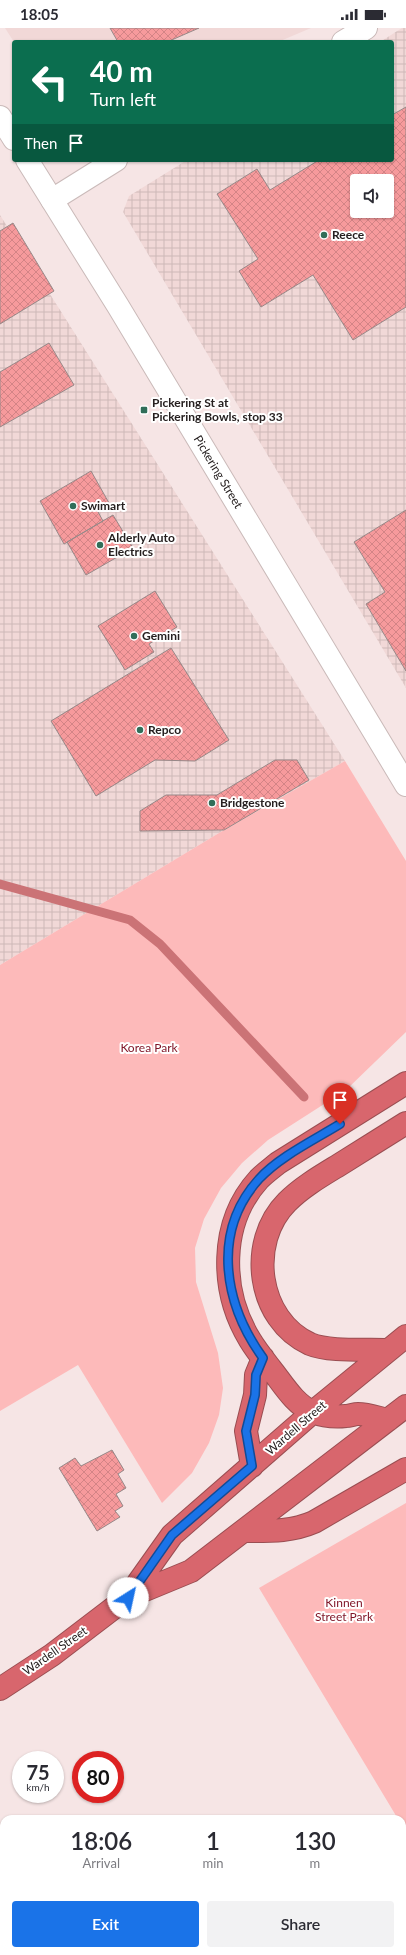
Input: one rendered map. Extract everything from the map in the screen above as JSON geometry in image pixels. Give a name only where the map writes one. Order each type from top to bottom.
[{"type":"highway","points":[[388,1420],[358,1414],[332,1416],[313,1412],[294,1399],[250,1340],[242,1323],[234,1302],[228,1279],[227,1253],[232,1226],[244,1201],[259,1179],[278,1163],[406,1083]]},
{"type":"highway","points":[[388,1350],[323,1348],[298,1337],[286,1327],[277,1316],[268,1297],[262,1278],[262,1256],[266,1237],[274,1219],[286,1203],[314,1181],[406,1124]]},
{"type":"highway","name":"Wardell Street","points":[[128,1598],[172,1535],[313,1412],[406,1336]]},
{"type":"highway","points":[[252,1466],[246,1431],[255,1395],[256,1375],[263,1358]]},
{"type":"highway","name":"Wardell Street","points":[[0,1689],[52,1655],[128,1598],[192,1571],[406,1406]]},
{"type":"highway","points":[[245,1531],[288,1531],[301,1528],[406,1469]]},
{"type":"main road","points":[[346,40],[366,28]]},
{"type":"main road","points":[[0,117],[12,136]]},
{"type":"main road","name":"Pickering Street","points":[[28,162],[406,785]]},
{"type":"main road","points":[[52,200],[113,162]]},
{"type":"shaded area","points":[[5,28],[311,28],[283,40],[13,40]]},
{"type":"shaded area","points":[[402,28],[406,28],[406,688],[123,212],[129,196],[184,162],[394,162],[394,40],[383,40]]},
{"type":"shaded area","points":[[0,215],[345,761],[224,830],[0,965]]},
{"type":"green space","name":"Korea Park","points":[[345,761],[406,861],[406,1032],[346,1090],[268,1140],[242,1163],[221,1188],[204,1219],[195,1248],[196,1282],[218,1353],[223,1388],[219,1415],[209,1443],[192,1473],[162,1503],[78,1365],[0,1411],[0,965],[224,830]]},
{"type":"green space","name":"Kinnen Street Park","points":[[406,1503],[406,1815],[396,1815],[259,1588]]},
{"type":"building","points":[[110,28],[199,28],[172,40],[117,40]]},
{"type":"building","name":"Reece","points":[[406,107],[406,307],[353,340],[313,275],[261,307],[239,271],[258,259],[217,194],[257,169],[270,190],[316,162],[394,162],[394,114]]},
{"type":"building","points":[[13,223],[54,291],[0,324],[0,231]]},
{"type":"building","points":[[49,343],[74,385],[0,427],[0,372]]},
{"type":"building","name":"Swimart","points":[[91,471],[109,503],[97,510],[103,521],[64,544],[40,501]]},
{"type":"building","points":[[406,510],[406,671],[366,604],[385,592],[354,542]]},
{"type":"building","name":"Alderly Auto Electrics","points":[[113,515],[133,548],[86,575],[67,542]]},
{"type":"building","name":"Gemini","points":[[155,591],[177,627],[149,644],[154,652],[125,670],[98,626]]},
{"type":"building","name":"Repco","points":[[171,648],[229,740],[195,761],[155,760],[96,796],[51,721]]},
{"type":"building","name":"Bridgestone","points":[[275,760],[297,760],[309,780],[224,830],[140,831],[140,811],[166,795],[217,795]]},
{"type":"building","points":[[112,1450],[124,1470],[118,1474],[126,1488],[116,1494],[123,1506],[115,1511],[120,1517],[97,1531],[59,1468],[75,1458],[81,1466]]},
{"type":"waterway","points":[[0,884],[130,920],[160,944],[304,1097]]},
{"type":"place","name":"Reece","points":[[324,235]]},
{"type":"place","name":"Pickering St at Pickering Bowls, stop 33","points":[[144,410]]},
{"type":"place","name":"Swimart","points":[[73,506]]},
{"type":"place","name":"Alderly Auto Electrics","points":[[100,545]]},
{"type":"place","name":"Gemini","points":[[134,636]]},
{"type":"place","name":"Repco","points":[[140,730]]},
{"type":"place","name":"Bridgestone","points":[[212,803]]},
{"type":"route","points":[[128,1598],[172,1535],[252,1466],[246,1431],[255,1395],[256,1375],[263,1358],[250,1340],[242,1323],[234,1302],[228,1279],[227,1253],[232,1226],[244,1201],[259,1179],[278,1163],[340,1124]]}]
